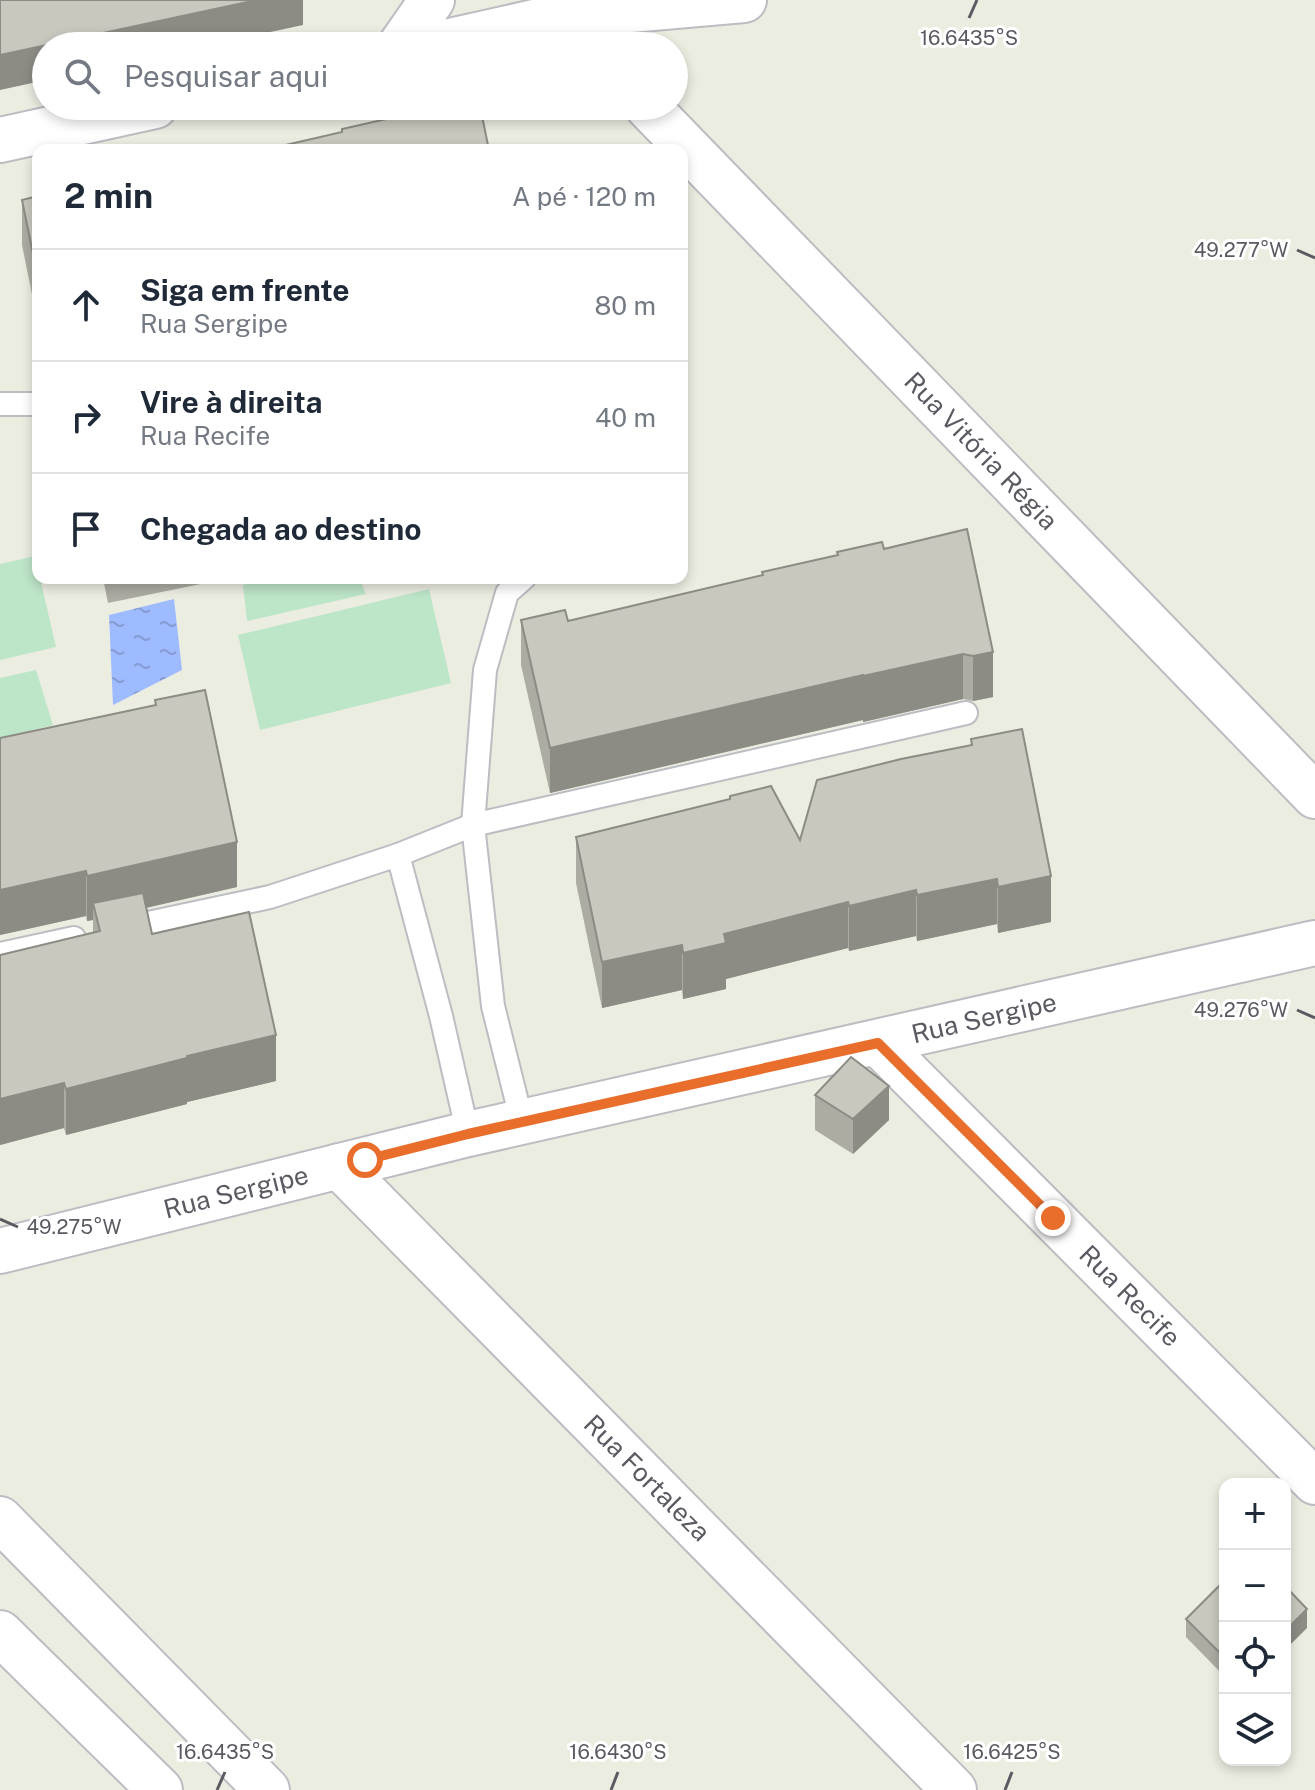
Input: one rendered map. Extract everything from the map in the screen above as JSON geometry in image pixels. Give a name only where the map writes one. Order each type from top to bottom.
[{"type":"street","points":[[410,32],[432,0]]},
{"type":"street","points":[[505,32],[565,21],[744,0]]},
{"type":"street","points":[[0,140],[91,120]]},
{"type":"street","name":"Rua Vitória Régia","points":[[661,120],[684,144]]},
{"type":"street","name":"Rua Vitória Régia","points":[[688,148],[1315,796]]},
{"type":"street","name":"Rua Sergipe","points":[[0,1251],[468,1134],[1315,943]]},
{"type":"street","name":"Rua Recife","points":[[878,1043],[1315,1482]]},
{"type":"street","name":"Rua Fortaleza","points":[[339,1166],[954,1790]]},
{"type":"street","points":[[0,1519],[267,1790]]},
{"type":"street","points":[[0,1633],[160,1790]]},
{"type":"lane","points":[[0,404],[32,404]]},
{"type":"lane","points":[[517,584],[507,593],[485,670],[473,825],[493,1006],[522,1122]]},
{"type":"lane","points":[[0,954],[270,897],[398,855],[473,825],[966,713]]},
{"type":"lane","points":[[398,855],[441,1016],[468,1134]]},
{"type":"green space","points":[[32,557],[32,584],[41,584],[56,647],[0,660],[0,564]]},
{"type":"green space","points":[[362,584],[366,594],[247,621],[243,585]]},
{"type":"green space","points":[[429,589],[451,683],[260,730],[238,635]]},
{"type":"green space","points":[[36,670],[53,725],[0,738],[0,678]]},
{"type":"water","points":[[174,599],[182,670],[113,705],[109,615]]},
{"type":"building","points":[[0,0],[257,0],[107,32],[32,32],[32,48],[0,55]]},
{"type":"building","points":[[382,120],[483,120],[488,144],[290,144],[342,132],[342,129]]},
{"type":"building","points":[[32,198],[32,249],[22,200]]},
{"type":"building","points":[[967,529],[993,652],[973,656],[963,654],[863,675],[550,748],[521,620],[565,610],[568,621],[763,575],[762,572],[838,555],[837,552],[882,542],[884,549]]},
{"type":"building","points":[[205,690],[237,842],[87,876],[86,871],[0,890],[0,738],[156,705],[155,700]]},
{"type":"building","points":[[1022,729],[1051,876],[998,887],[997,879],[917,895],[916,890],[849,906],[848,902],[724,934],[726,943],[683,953],[682,945],[602,962],[576,837],[771,786],[800,840],[817,780],[972,745],[971,739]]},
{"type":"building","points":[[143,893],[152,934],[249,912],[276,1035],[66,1089],[64,1083],[0,1099],[0,955],[100,931],[93,903]]},
{"type":"building","points":[[851,1057],[889,1086],[853,1119],[815,1095]]},
{"type":"building","points":[[1219,1586],[1219,1652],[1186,1619]]},
{"type":"building","points":[[1291,1592],[1307,1609],[1291,1625]]},
{"type":"route","points":[[365,1160],[468,1134],[878,1043],[1053,1218]]}]
